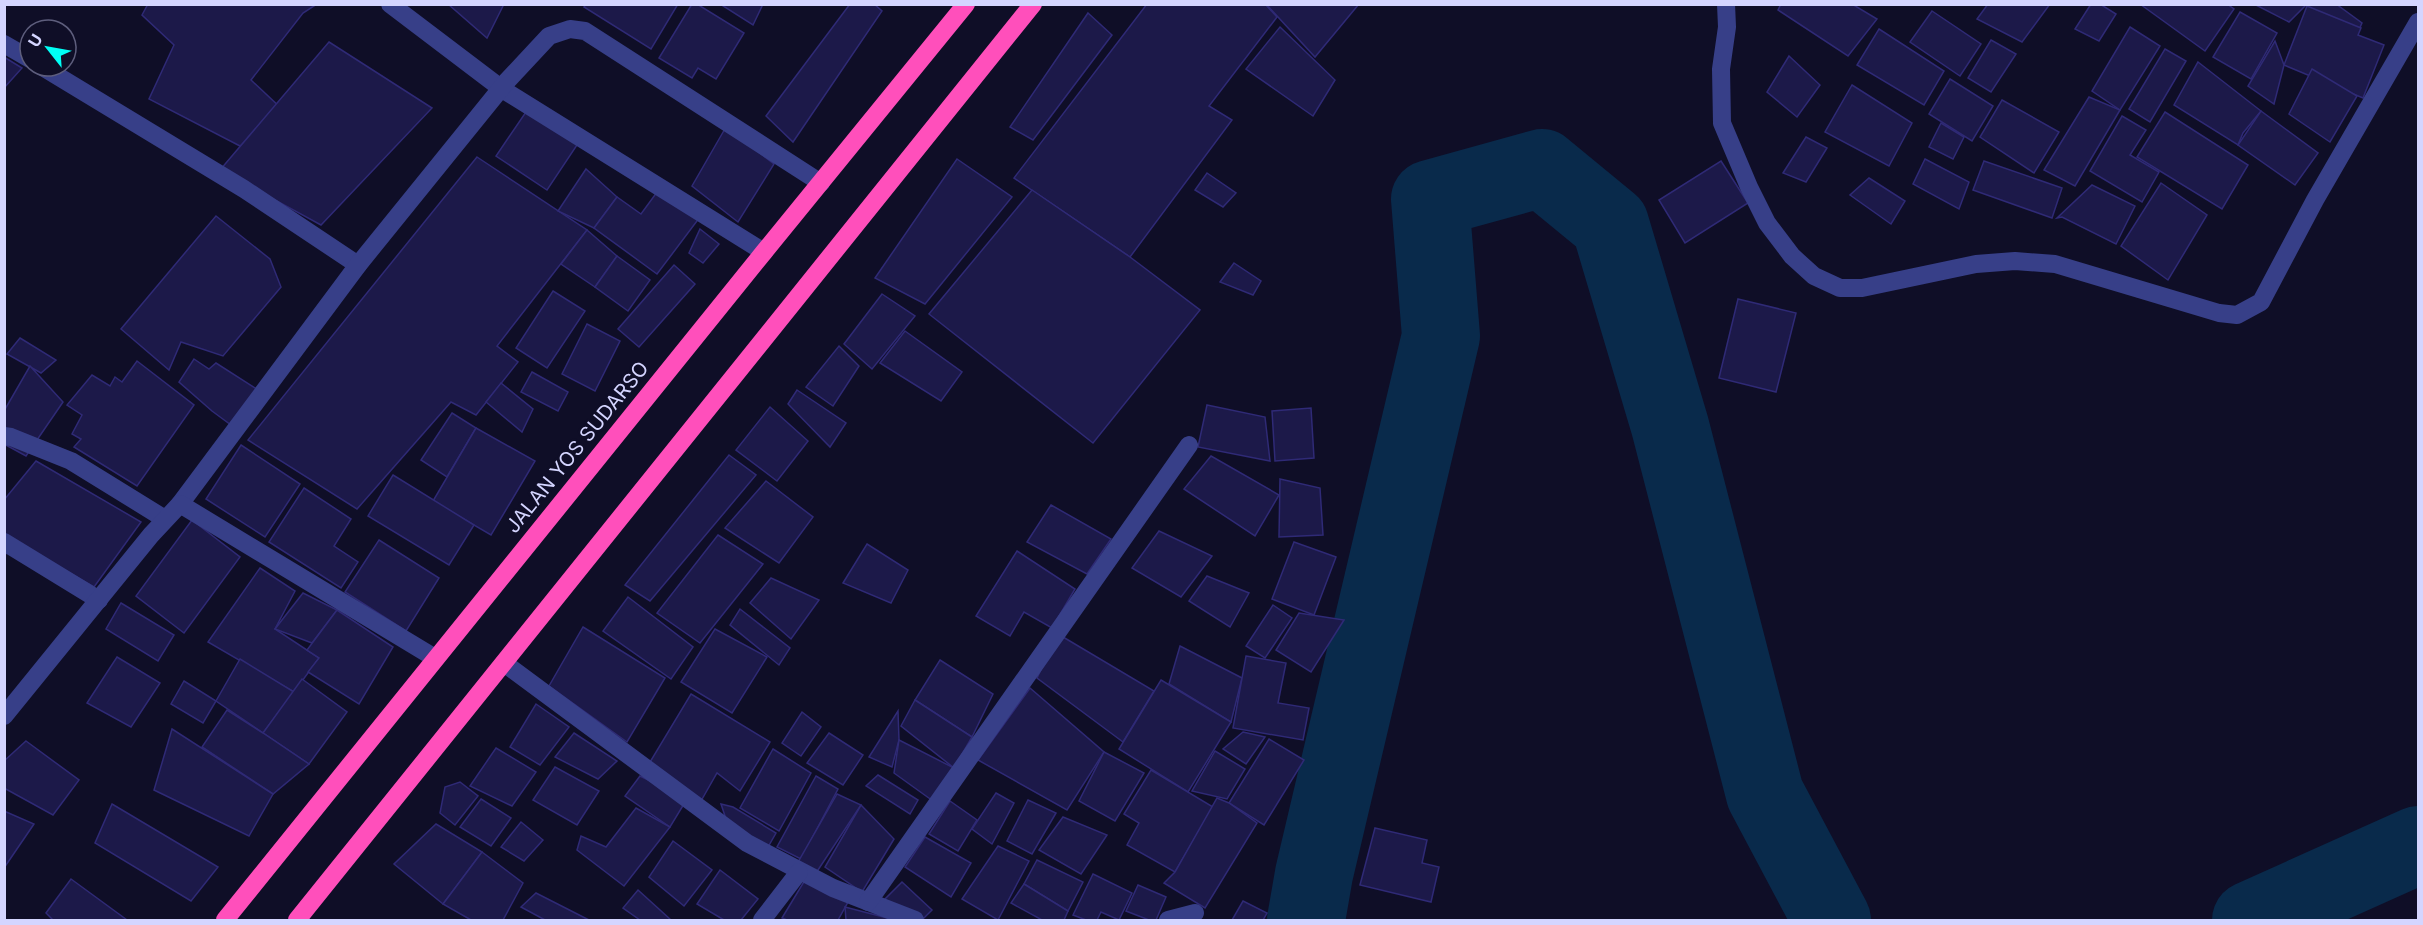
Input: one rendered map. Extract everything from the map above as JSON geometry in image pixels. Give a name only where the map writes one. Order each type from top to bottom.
[{"type":"highway","name":"JALAN YOS SUDARSO","points":[[225,921],[435,658],[966,4]]},
{"type":"highway","points":[[297,921],[1034,4]]},
{"type":"street","points":[[390,4],[502,89],[764,252]]},
{"type":"street","points":[[1726,4],[1727,27],[1721,69],[1722,123],[1767,223],[1792,256],[1814,276],[1840,288],[1862,288],[1976,264],[2015,261],[2055,264],[2219,313],[2237,315],[2261,302],[2315,200],[2418,22]]},
{"type":"street","points":[[4,716],[165,519],[180,504],[358,265],[507,81],[549,36],[570,29],[585,31],[821,183]]},
{"type":"street","points":[[4,44],[18,52]]},
{"type":"street","points":[[61,78],[244,189],[358,265]]},
{"type":"street","points":[[4,436],[12,437],[71,461],[165,519]]},
{"type":"street","points":[[868,902],[1189,445]]},
{"type":"street","points":[[180,504],[435,658]]},
{"type":"street","points":[[4,542],[99,600]]},
{"type":"street","points":[[504,663],[747,843],[799,872],[915,921]]},
{"type":"street","points":[[762,921],[799,872]]},
{"type":"street","points":[[1168,921],[1195,913]]},
{"type":"building","points":[[148,4],[317,4],[303,13],[251,80],[283,110],[240,146],[149,99],[174,45],[142,15]]},
{"type":"building","points":[[448,4],[504,4],[487,38]]},
{"type":"building","points":[[586,4],[678,4],[651,49],[584,7]]},
{"type":"building","points":[[692,4],[697,4],[744,33],[716,79],[698,68],[692,78],[659,58]]},
{"type":"building","points":[[720,4],[763,4],[753,25]]},
{"type":"building","points":[[850,4],[874,4],[882,11],[793,142],[766,116]]},
{"type":"building","points":[[1147,4],[1265,4],[1277,17],[1209,106],[1232,120],[1130,257],[1014,178]]},
{"type":"building","points":[[1266,4],[1359,4],[1315,57]]},
{"type":"building","points":[[1781,4],[1852,4],[1877,19],[1848,56],[1778,10]]},
{"type":"building","points":[[1988,4],[2050,4],[2022,42],[1977,19]]},
{"type":"building","points":[[2091,4],[2100,4],[2116,14],[2099,41],[2075,29]]},
{"type":"building","points":[[2140,4],[2227,4],[2234,9],[2205,51]]},
{"type":"building","points":[[2254,4],[2307,4],[2289,22]]},
{"type":"building","points":[[2336,4],[2362,23],[2353,43],[2307,6]]},
{"type":"building","points":[[2307,6],[2361,28],[2358,35],[2384,45],[2363,98],[2284,65]]},
{"type":"building","points":[[1932,11],[1981,44],[1960,76],[1910,42]]},
{"type":"building","points":[[2240,12],[2277,33],[2251,79],[2213,57]]},
{"type":"building","points":[[1088,13],[1112,35],[1033,140],[1010,127]]},
{"type":"building","points":[[1280,27],[1335,80],[1313,116],[1246,69]]},
{"type":"building","points":[[2130,27],[2160,46],[2120,110],[2092,91]]},
{"type":"building","points":[[1879,29],[1944,71],[1924,105],[1857,65]]},
{"type":"building","points":[[1991,40],[2016,54],[1991,92],[1968,78]]},
{"type":"building","points":[[2275,41],[2284,65],[2274,104],[2248,86]]},
{"type":"building","points":[[329,42],[432,108],[321,225],[220,170]]},
{"type":"building","points":[[2165,49],[2186,61],[2150,122],[2129,109]]},
{"type":"building","points":[[1789,56],[1820,85],[1797,117],[1767,92]]},
{"type":"building","points":[[4,57],[18,66],[18,72],[4,88]]},
{"type":"building","points":[[2198,62],[2261,111],[2243,133],[2238,145],[2174,105]]},
{"type":"building","points":[[2312,69],[2357,96],[2330,142],[2289,114]]},
{"type":"building","points":[[1950,79],[1993,106],[1972,141],[1929,114]]},
{"type":"building","points":[[1852,85],[1912,123],[1889,166],[1825,132]]},
{"type":"building","points":[[2089,97],[2120,110],[2075,186],[2044,170]]},
{"type":"building","points":[[2002,100],[2059,132],[2034,173],[1980,137]]},
{"type":"building","points":[[528,109],[579,142],[547,190],[496,156]]},
{"type":"building","points":[[2261,111],[2318,153],[2295,185],[2238,145]]},
{"type":"building","points":[[2165,112],[2248,165],[2222,209],[2137,157]]},
{"type":"building","points":[[2122,116],[2146,130],[2130,155],[2159,172],[2142,202],[2090,171]]},
{"type":"building","points":[[1941,123],[1964,137],[1953,159],[1929,147]]},
{"type":"building","points":[[726,127],[774,164],[738,222],[692,186]]},
{"type":"building","points":[[1806,137],[1827,148],[1806,182],[1783,173]]},
{"type":"building","points":[[477,157],[587,230],[497,346],[518,362],[476,415],[451,402],[357,509],[248,440]]},
{"type":"building","points":[[957,159],[1012,197],[925,304],[875,278]]},
{"type":"building","points":[[1925,159],[1969,182],[1959,209],[1913,184]]},
{"type":"building","points":[[1721,161],[1748,203],[1685,243],[1659,200]]},
{"type":"building","points":[[1984,161],[2062,188],[2052,218],[1973,190]]},
{"type":"building","points":[[586,169],[617,197],[594,228],[558,211]]},
{"type":"building","points":[[1207,173],[1236,193],[1223,207],[1195,190]]},
{"type":"building","points":[[1869,178],[1905,201],[1891,224],[1850,195]]},
{"type":"building","points":[[2161,183],[2207,215],[2168,280],[2121,246]]},
{"type":"building","points":[[2092,185],[2135,206],[2116,244],[2062,217],[2057,218]]},
{"type":"building","points":[[660,188],[700,217],[657,274],[594,228],[617,197],[641,214]]},
{"type":"building","points":[[1032,190],[1130,257],[1200,310],[1093,443],[929,314]]},
{"type":"building","points":[[216,216],[270,259],[281,287],[223,356],[181,342],[169,370],[121,329]]},
{"type":"building","points":[[700,229],[719,244],[703,263],[689,253]]},
{"type":"building","points":[[587,230],[617,256],[595,287],[561,264]]},
{"type":"building","points":[[617,256],[650,280],[628,311],[595,287]]},
{"type":"building","points":[[1234,263],[1261,281],[1253,295],[1220,282]]},
{"type":"building","points":[[674,265],[695,284],[639,347],[618,329]]},
{"type":"building","points":[[553,291],[585,311],[547,368],[516,348]]},
{"type":"building","points":[[882,294],[915,316],[872,369],[844,344]]},
{"type":"building","points":[[1738,299],[1796,313],[1776,392],[1719,378]]},
{"type":"building","points":[[587,324],[620,341],[595,391],[562,374]]},
{"type":"building","points":[[905,331],[962,372],[941,401],[880,363]]},
{"type":"building","points":[[20,338],[56,360],[41,373],[7,354]]},
{"type":"building","points":[[839,346],[859,366],[833,406],[806,387]]},
{"type":"building","points":[[194,359],[209,369],[216,363],[258,390],[231,425],[179,382]]},
{"type":"building","points":[[137,361],[194,405],[137,486],[74,447],[81,439],[72,434],[82,415],[67,405],[92,375],[110,386],[115,377],[122,382]]},
{"type":"building","points":[[30,366],[63,402],[26,456],[4,444],[4,411]]},
{"type":"building","points":[[532,372],[568,392],[558,411],[521,392]]},
{"type":"building","points":[[501,383],[533,409],[522,432],[486,402]]},
{"type":"building","points":[[797,390],[846,423],[830,447],[788,404]]},
{"type":"building","points":[[1207,405],[1265,417],[1270,461],[1198,447]]},
{"type":"building","points":[[770,407],[808,441],[777,481],[736,450]]},
{"type":"building","points":[[1311,408],[1314,458],[1275,461],[1272,411]]},
{"type":"building","points":[[452,413],[476,428],[447,477],[421,460]]},
{"type":"building","points":[[476,428],[535,461],[491,535],[433,501]]},
{"type":"building","points":[[241,445],[300,484],[265,537],[206,499]]},
{"type":"building","points":[[729,455],[756,475],[650,601],[625,585]]},
{"type":"building","points":[[1211,456],[1279,495],[1255,536],[1184,489]]},
{"type":"building","points":[[36,461],[141,522],[94,587],[16,542],[4,556],[4,500]]},
{"type":"building","points":[[393,475],[474,525],[449,565],[368,516]]},
{"type":"building","points":[[1280,479],[1320,488],[1323,535],[1279,537]]},
{"type":"building","points":[[766,481],[813,517],[779,563],[725,528]]},
{"type":"building","points":[[304,488],[351,519],[334,546],[358,562],[341,588],[269,542]]},
{"type":"building","points":[[1051,505],[1111,539],[1087,574],[1027,542]]},
{"type":"building","points":[[192,520],[240,557],[184,633],[136,596]]},
{"type":"building","points":[[1159,531],[1212,556],[1181,597],[1132,568]]},
{"type":"building","points":[[718,535],[763,564],[700,643],[657,613]]},
{"type":"building","points":[[379,540],[439,578],[406,631],[345,592]]},
{"type":"building","points":[[1294,542],[1336,557],[1314,615],[1272,599]]},
{"type":"building","points":[[867,544],[908,570],[891,603],[843,583]]},
{"type":"building","points":[[1017,551],[1075,589],[1052,628],[1024,612],[1010,636],[976,616]]},
{"type":"building","points":[[260,568],[295,591],[275,629],[319,658],[294,692],[208,642]]},
{"type":"building","points":[[1207,576],[1249,593],[1230,627],[1189,601]]},
{"type":"building","points":[[771,578],[819,600],[791,639],[750,603]]},
{"type":"building","points":[[303,593],[337,610],[312,643],[275,629]]},
{"type":"building","points":[[628,597],[693,647],[671,679],[603,631]]},
{"type":"building","points":[[121,603],[174,635],[158,661],[106,629]]},
{"type":"building","points":[[1273,605],[1292,618],[1265,658],[1246,646]]},
{"type":"building","points":[[740,609],[790,648],[779,665],[730,625]]},
{"type":"building","points":[[337,610],[393,647],[359,704],[308,672],[319,658],[307,650]]},
{"type":"building","points":[[1299,613],[1344,620],[1311,672],[1276,650]]},
{"type":"building","points":[[583,627],[665,678],[627,742],[549,686]]},
{"type":"building","points":[[715,629],[767,657],[732,713],[681,682]]},
{"type":"building","points":[[1058,634],[1154,691],[1123,742],[1037,678]]},
{"type":"building","points":[[1180,646],[1242,678],[1231,722],[1169,684]]},
{"type":"building","points":[[1246,656],[1286,663],[1278,703],[1309,708],[1303,740],[1233,728]]},
{"type":"building","points":[[117,657],[160,683],[131,727],[87,703]]},
{"type":"building","points":[[240,659],[294,692],[263,733],[216,701]]},
{"type":"building","points":[[940,660],[993,694],[972,737],[915,700]]},
{"type":"building","points":[[302,679],[347,712],[309,764],[263,733]]},
{"type":"building","points":[[1161,680],[1231,722],[1188,792],[1119,749]]},
{"type":"building","points":[[184,681],[216,701],[203,723],[171,704]]},
{"type":"building","points":[[1030,688],[1104,752],[1067,810],[978,760]]},
{"type":"building","points":[[691,694],[770,742],[740,791],[717,773],[701,801],[650,762]]},
{"type":"building","points":[[915,700],[972,737],[954,768],[901,726]]},
{"type":"building","points":[[536,704],[569,727],[540,765],[510,747]]},
{"type":"building","points":[[227,710],[309,764],[273,794],[202,747]]},
{"type":"building","points":[[898,711],[899,740],[892,767],[869,757]]},
{"type":"building","points":[[802,712],[821,727],[801,756],[782,743]]},
{"type":"building","points":[[172,729],[273,794],[249,836],[154,790]]},
{"type":"building","points":[[1243,732],[1265,737],[1246,764],[1223,749]]},
{"type":"building","points":[[574,733],[617,761],[598,779],[555,757]]},
{"type":"building","points":[[829,733],[863,755],[843,785],[807,763]]},
{"type":"building","points":[[1269,739],[1304,760],[1264,825],[1229,803]]},
{"type":"building","points":[[899,740],[954,768],[933,801],[894,773]]},
{"type":"building","points":[[26,741],[79,780],[53,815],[4,788],[4,761]]},
{"type":"building","points":[[496,748],[536,772],[512,806],[470,786]]},
{"type":"building","points":[[773,749],[811,773],[779,831],[740,808]]},
{"type":"building","points":[[1215,751],[1245,769],[1227,799],[1192,791]]},
{"type":"building","points":[[1104,752],[1144,773],[1115,821],[1079,801]]},
{"type":"building","points":[[555,767],[599,791],[577,825],[533,800]]},
{"type":"building","points":[[1151,770],[1213,807],[1175,872],[1127,845],[1139,823],[1124,814]]},
{"type":"building","points":[[878,775],[918,800],[910,814],[866,786]]},
{"type":"building","points":[[640,776],[687,799],[670,827],[625,796]]},
{"type":"building","points":[[816,776],[838,789],[801,859],[777,847]]},
{"type":"building","points":[[460,782],[478,796],[455,825],[440,813],[445,787]]},
{"type":"building","points":[[996,793],[1014,803],[992,844],[972,829]]},
{"type":"building","points":[[837,794],[861,805],[816,873],[797,864]]},
{"type":"building","points":[[1217,798],[1229,803],[1257,823],[1205,908],[1164,883],[1175,872]]},
{"type":"building","points":[[481,799],[511,818],[491,846],[460,827]]},
{"type":"building","points":[[1028,800],[1056,813],[1032,854],[1007,841]]},
{"type":"building","points":[[950,801],[977,820],[958,851],[929,834]]},
{"type":"building","points":[[112,804],[218,867],[191,901],[95,843]]},
{"type":"building","points":[[721,804],[733,807],[776,833],[768,847],[727,822]]},
{"type":"building","points":[[861,805],[894,839],[862,892],[825,867]]},
{"type":"building","points":[[636,808],[670,827],[624,886],[577,850],[581,836],[606,847]]},
{"type":"building","points":[[4,811],[34,824],[4,868]]},
{"type":"building","points":[[1063,817],[1107,835],[1081,874],[1039,850]]},
{"type":"building","points":[[521,822],[543,840],[524,861],[501,847]]},
{"type":"building","points":[[436,824],[482,852],[443,904],[394,864]]},
{"type":"building","points":[[1375,828],[1427,840],[1422,863],[1439,867],[1431,902],[1360,885]]},
{"type":"building","points":[[925,837],[971,863],[951,897],[905,867]]},
{"type":"building","points":[[673,841],[712,870],[684,906],[649,877]]},
{"type":"building","points":[[998,846],[1029,861],[998,920],[962,899]]},
{"type":"building","points":[[482,852],[523,883],[503,920],[471,920],[443,904]]},
{"type":"building","points":[[1037,860],[1083,882],[1068,911],[1024,884]]},
{"type":"building","points":[[720,870],[758,899],[741,920],[724,920],[697,904]]},
{"type":"building","points":[[1093,874],[1132,893],[1119,920],[1101,912],[1097,920],[1086,920],[1073,915]]},
{"type":"building","points":[[71,879],[127,920],[53,920],[46,913]]},
{"type":"building","points":[[805,880],[848,902],[838,920],[787,920],[782,918]]},
{"type":"building","points":[[902,882],[932,910],[924,918],[881,903]]},
{"type":"building","points":[[1024,884],[1068,911],[1064,920],[1042,920],[1011,903]]},
{"type":"building","points":[[1138,885],[1166,897],[1156,920],[1149,920],[1126,911]]},
{"type":"building","points":[[638,890],[671,920],[640,920],[623,908]]},
{"type":"building","points":[[536,893],[589,920],[545,920],[521,907]]},
{"type":"building","points":[[1243,901],[1267,913],[1263,920],[1232,920]]},
{"type":"building","points":[[845,907],[895,920],[846,920]]},
{"type":"waterway","points":[[1306,920],[1314,874],[1441,336],[1430,199],[1542,168],[1610,224],[1670,426],[1765,794],[1832,920]]},
{"type":"waterway","points":[[2251,920],[2418,845]]}]
